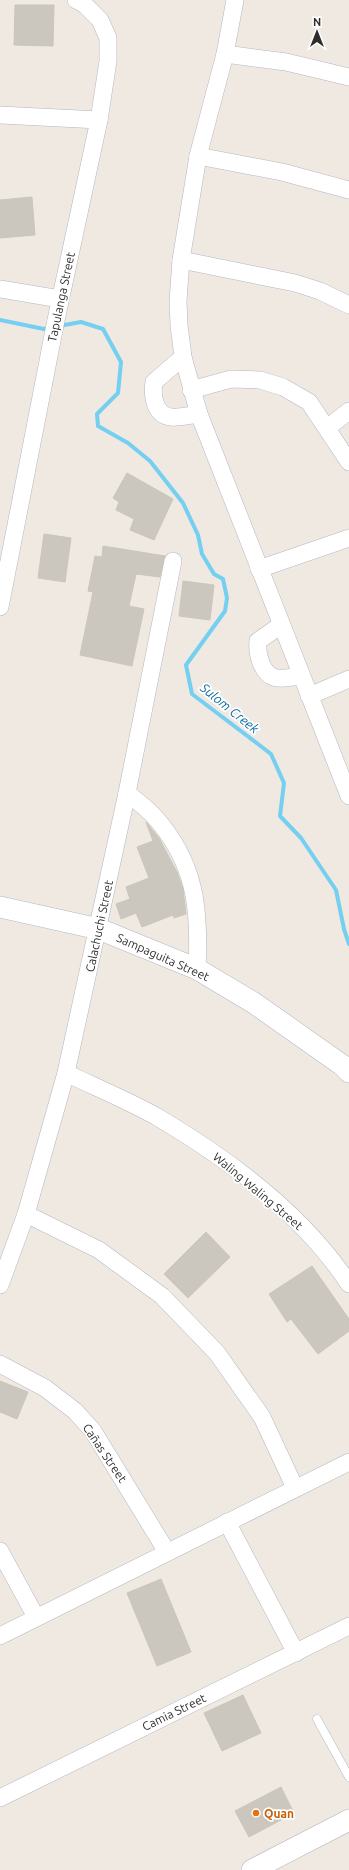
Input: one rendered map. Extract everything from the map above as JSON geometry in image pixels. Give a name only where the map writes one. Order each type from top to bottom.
[{"type":"street","name":"Tapulanga Street","points":[[0,604],[54,327],[99,120],[108,61],[108,38],[100,20],[84,4],[76,0]]},
{"type":"street","points":[[235,0],[225,54],[198,156],[180,260],[178,301],[183,357],[199,414],[349,796]]},
{"type":"street","points":[[225,54],[286,62],[349,77]]},
{"type":"street","points":[[0,115],[99,120]]},
{"type":"street","points":[[198,156],[282,172],[349,190]]},
{"type":"street","points":[[180,260],[295,283],[320,291],[349,305]]},
{"type":"street","points":[[0,289],[60,299]]},
{"type":"street","points":[[183,357],[154,382],[152,395],[158,410],[170,417],[199,414]]},
{"type":"street","points":[[192,390],[231,379],[260,380],[283,387],[309,402],[349,462]]},
{"type":"street","points":[[327,428],[349,411]]},
{"type":"street","points":[[259,569],[349,538]]},
{"type":"street","name":"Calachuchi Street","points":[[0,1285],[26,1214],[66,1073],[99,929],[173,561]]},
{"type":"street","points":[[281,625],[258,642],[257,653],[265,672],[271,678],[281,679],[301,676]]},
{"type":"street","points":[[309,696],[349,679]]},
{"type":"street","points":[[127,793],[152,815],[172,841],[187,870],[196,902],[198,935],[197,969]]},
{"type":"street","name":"Sampaguita Street","points":[[0,907],[99,929],[197,969],[254,1003],[342,1065],[349,1072]]},
{"type":"street","name":"Waling Waling Street","points":[[66,1073],[158,1117],[223,1158],[295,1219],[335,1263],[349,1284]]},
{"type":"street","points":[[26,1214],[99,1250],[162,1296],[217,1353],[262,1417],[295,1488]]},
{"type":"street","name":"Cañas Street","points":[[0,1364],[45,1388],[75,1411],[93,1431],[167,1552]]},
{"type":"street","points":[[0,1636],[349,1462]]},
{"type":"street","points":[[227,1522],[296,1653]]},
{"type":"street","points":[[0,1551],[36,1617]]},
{"type":"street","name":"Camia Street","points":[[0,1798],[349,1626]]},
{"type":"street","points":[[252,1870],[349,1820]]},
{"type":"lane","points":[[317,1719],[349,1777]]},
{"type":"building","points":[[15,5],[54,5],[53,46],[14,45]]},
{"type":"building","points":[[32,197],[35,235],[0,238],[0,200]]},
{"type":"building","points":[[127,473],[173,499],[154,540],[130,530],[134,519],[116,510],[119,502],[113,498]]},
{"type":"building","points":[[44,534],[71,538],[65,582],[38,578]]},
{"type":"building","points":[[103,546],[165,556],[160,577],[136,574],[129,606],[144,609],[132,666],[80,655],[93,592],[88,591],[95,556],[102,557]]},
{"type":"building","points":[[183,581],[214,585],[210,620],[179,616]]},
{"type":"building","points":[[146,822],[159,838],[177,872],[183,889],[186,914],[174,918],[173,915],[142,927],[136,913],[121,919],[116,904],[130,899],[126,887],[149,878],[137,847],[153,841]]},
{"type":"building","points":[[206,1232],[230,1257],[188,1298],[164,1274]]},
{"type":"building","points":[[312,1266],[349,1319],[349,1331],[318,1354],[291,1319],[287,1322],[269,1294]]},
{"type":"building","points":[[0,1381],[28,1392],[17,1419],[0,1412]]},
{"type":"building","points":[[161,1579],[191,1652],[157,1666],[127,1593]]},
{"type":"building","points":[[243,1695],[261,1733],[222,1751],[204,1713]]},
{"type":"building","points":[[281,1787],[294,1813],[249,1837],[235,1811]]},
{"type":"waterway","name":"Sulom Creek","points":[[0,320],[44,329],[50,328]]},
{"type":"waterway","name":"Sulom Creek","points":[[59,326],[81,322],[103,329],[121,362],[118,393],[97,414],[98,426],[128,443],[150,461],[183,503],[198,535],[202,554],[214,574],[223,579],[227,598],[225,611],[186,665],[192,694],[271,754],[284,783],[280,816],[301,838],[336,890],[344,929],[349,944]]},
{"type":"place","name":"Quan","points":[[256,1813]]}]
